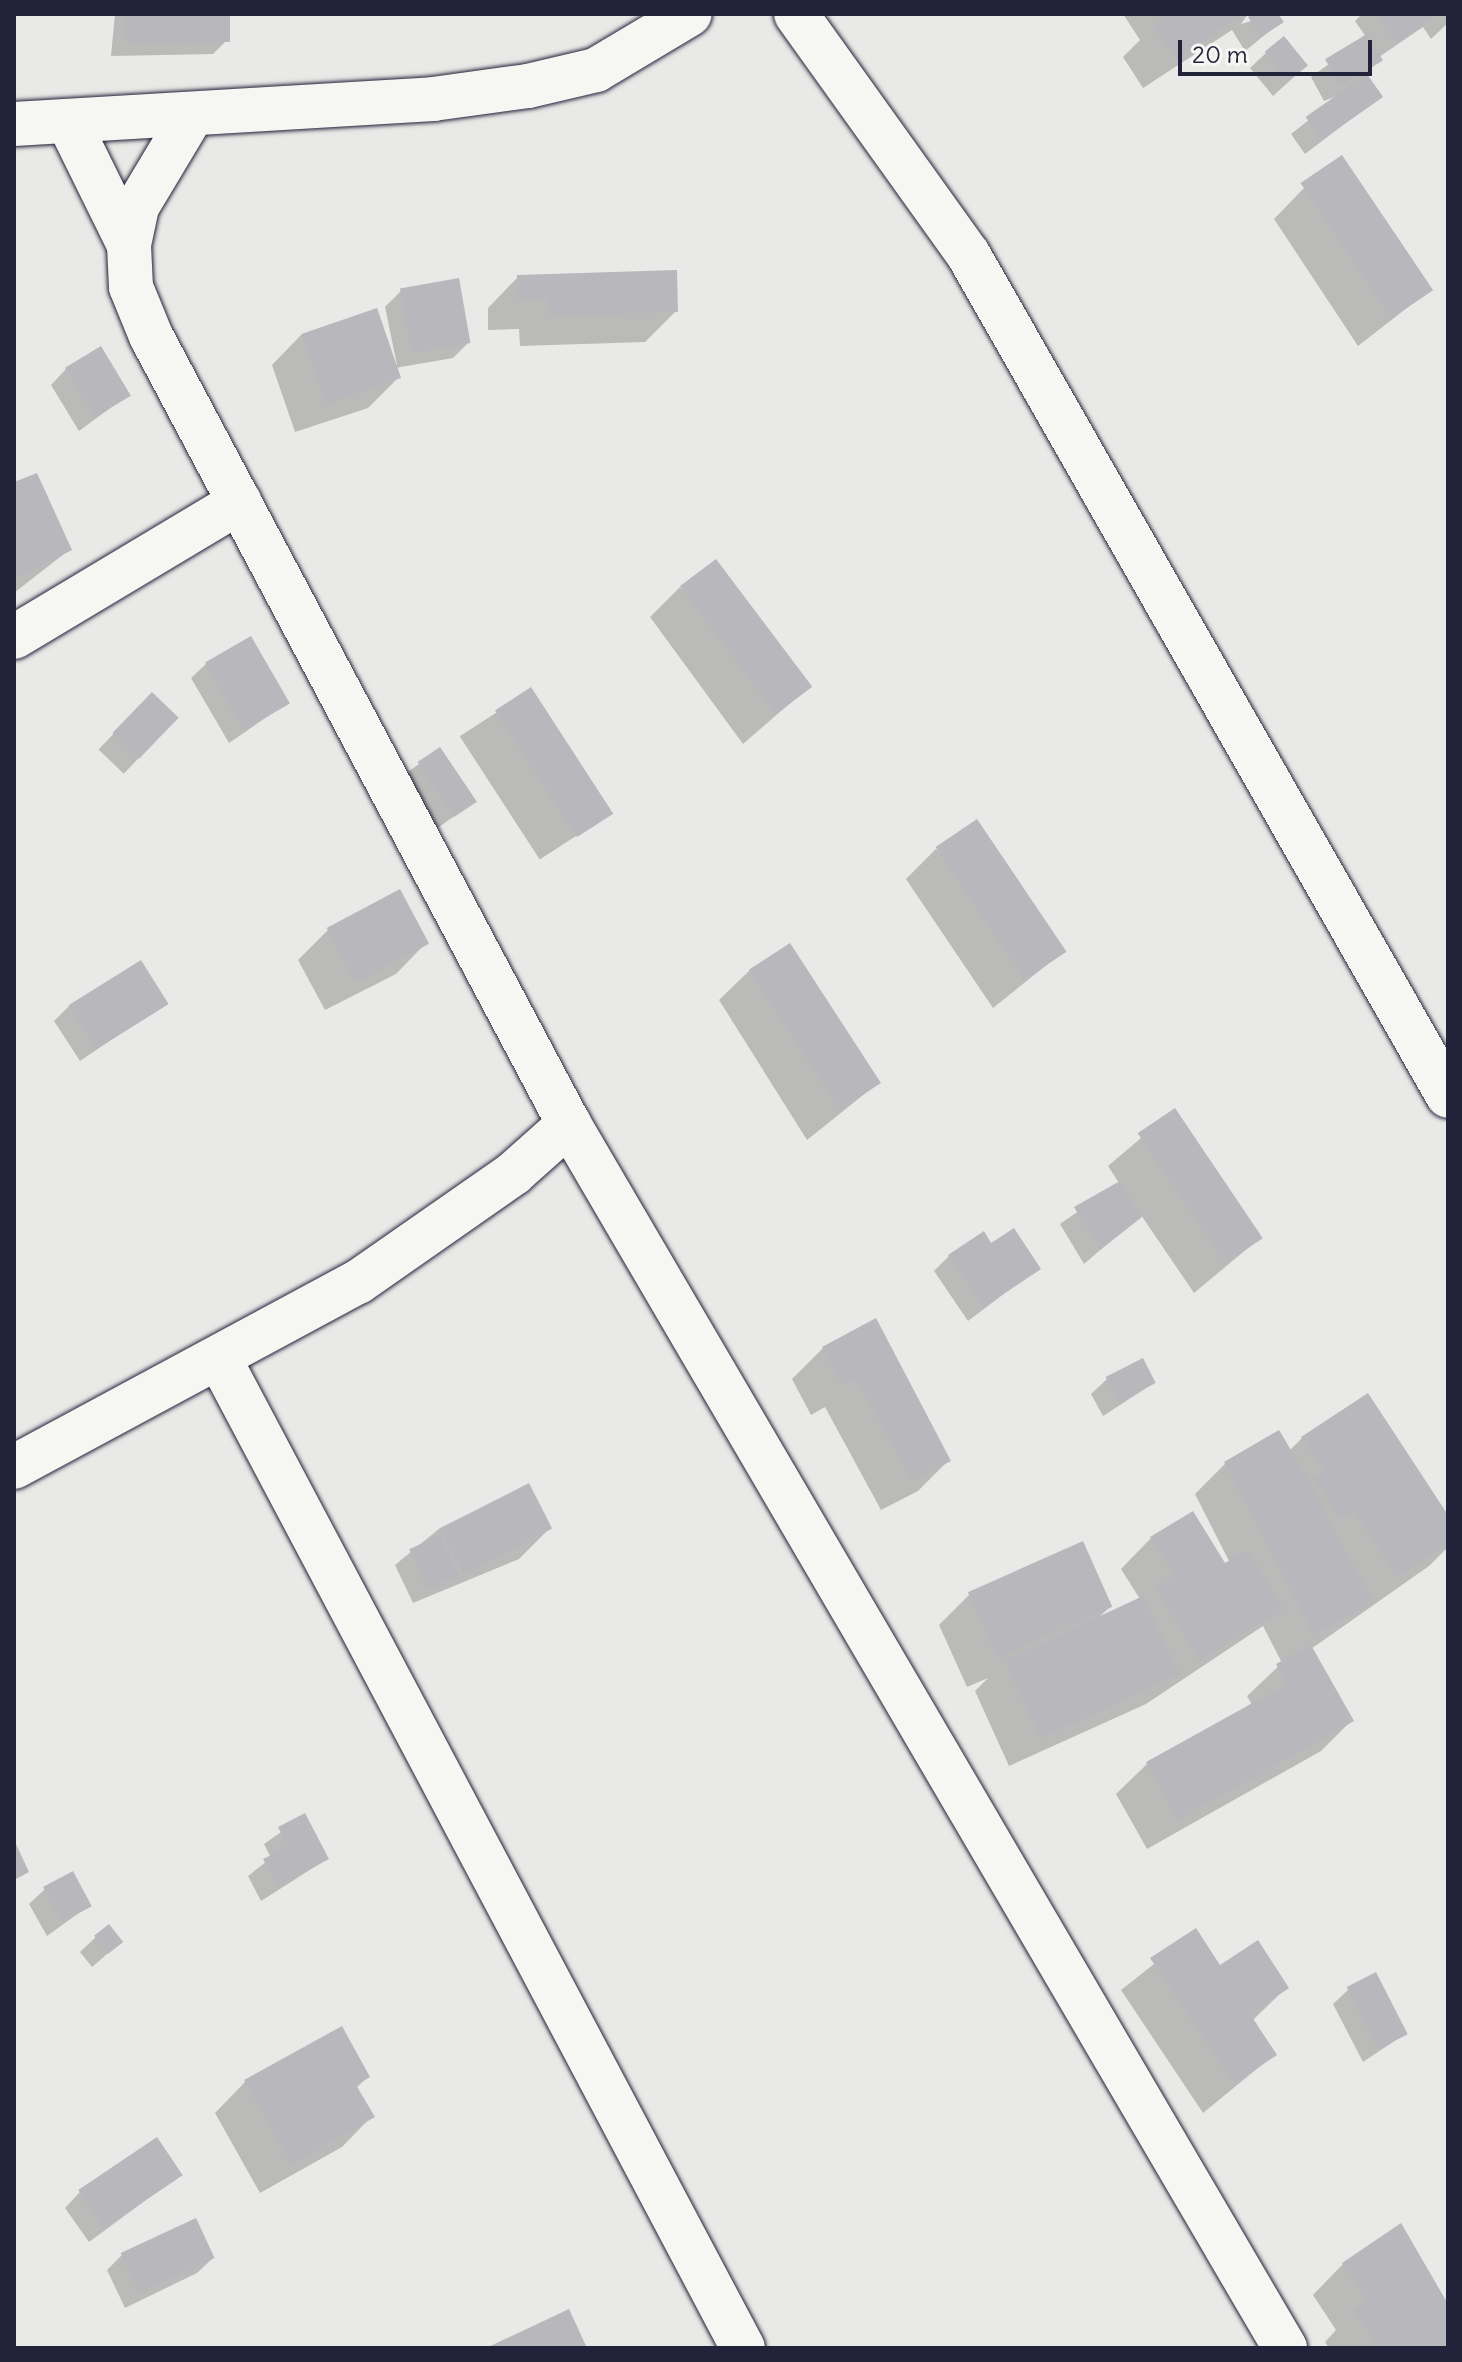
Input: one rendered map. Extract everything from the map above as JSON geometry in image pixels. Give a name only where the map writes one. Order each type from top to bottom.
[{"type":"street","points":[[14,124],[192,115],[528,86],[596,70],[690,14]]},
{"type":"street","points":[[796,14],[968,254],[1448,1096]]},
{"type":"street","points":[[192,115],[137,207],[129,245],[131,287],[151,336],[569,1124],[1285,2348]]},
{"type":"street","points":[[68,121],[129,245]]},
{"type":"street","points":[[14,637],[240,502]]},
{"type":"street","points":[[14,1467],[219,1358],[432,1234],[569,1124]]},
{"type":"street","points":[[219,1358],[743,2348]]},
{"type":"building","points":[[125,14],[230,14],[230,42],[125,42]]},
{"type":"building","points":[[1168,14],[1244,14],[1175,59],[1152,25]]},
{"type":"building","points":[[1253,14],[1278,14],[1284,22],[1261,37],[1248,17]]},
{"type":"building","points":[[1376,14],[1438,14],[1396,43]]},
{"type":"building","points":[[1367,34],[1383,61],[1341,86],[1325,59]]},
{"type":"building","points":[[1284,36],[1308,66],[1288,81],[1265,52]]},
{"type":"building","points":[[1367,74],[1383,97],[1322,140],[1306,117]]},
{"type":"building","points":[[1342,155],[1433,290],[1392,318],[1301,183]]},
{"type":"building","points":[[677,270],[678,312],[550,316],[549,299],[518,300],[517,275]]},
{"type":"building","points":[[459,278],[470,343],[411,353],[400,288]]},
{"type":"building","points":[[377,308],[401,378],[325,404],[301,334]]},
{"type":"building","points":[[101,346],[131,396],[95,417],[65,368]]},
{"type":"building","points":[[37,473],[72,550],[14,579],[14,482]]},
{"type":"building","points":[[716,559],[812,687],[776,714],[680,586]]},
{"type":"building","points":[[251,636],[290,704],[244,730],[205,662]]},
{"type":"building","points":[[531,687],[613,814],[577,837],[495,710]]},
{"type":"building","points":[[152,692],[179,718],[139,759],[112,733]]},
{"type":"building","points":[[440,747],[477,802],[455,817],[418,762]]},
{"type":"building","points":[[977,819],[1066,952],[1025,980],[936,847]]},
{"type":"building","points":[[400,889],[429,944],[356,983],[327,928]]},
{"type":"building","points":[[790,943],[881,1083],[840,1110],[749,970]]},
{"type":"building","points":[[141,960],[169,1004],[96,1049],[69,1005]]},
{"type":"building","points":[[1175,1108],[1263,1238],[1225,1263],[1138,1133]]},
{"type":"building","points":[[1120,1181],[1142,1217],[1100,1250],[1074,1207]]},
{"type":"building","points":[[1014,1228],[1041,1269],[984,1307],[948,1255],[984,1231],[991,1243]]},
{"type":"building","points":[[876,1318],[951,1461],[912,1481],[856,1378],[842,1385],[822,1347]]},
{"type":"building","points":[[1143,1358],[1156,1383],[1118,1402],[1106,1377]]},
{"type":"building","points":[[1368,1393],[1448,1515],[1448,1544],[1397,1577],[1354,1511],[1341,1519],[1314,1479],[1324,1471],[1301,1437]]},
{"type":"building","points":[[1279,1430],[1325,1507],[1273,1536],[1323,1510],[1374,1602],[1314,1635],[1224,1462]]},
{"type":"building","points":[[529,1483],[552,1528],[463,1574],[440,1528]]},
{"type":"building","points":[[1193,1511],[1225,1563],[1248,1550],[1284,1609],[1199,1660],[1155,1588],[1175,1576],[1150,1537]]},
{"type":"building","points":[[440,1535],[459,1575],[428,1589],[409,1549]]},
{"type":"building","points":[[1083,1541],[1112,1607],[997,1658],[968,1592]]},
{"type":"building","points":[[1143,1596],[1179,1674],[1041,1739],[1004,1661]]},
{"type":"building","points":[[1311,1645],[1354,1721],[1178,1820],[1146,1762],[1287,1684],[1276,1664]]},
{"type":"building","points":[[305,1813],[329,1859],[277,1887],[263,1859],[288,1847],[278,1827]]},
{"type":"building","points":[[14,1840],[29,1872],[14,1880]]},
{"type":"building","points":[[73,1871],[92,1906],[62,1922],[43,1887]]},
{"type":"building","points":[[109,1924],[123,1942],[108,1954],[94,1936]]},
{"type":"building","points":[[1196,1928],[1220,1965],[1258,1940],[1289,1988],[1250,2014],[1277,2055],[1234,2084],[1150,1958]]},
{"type":"building","points":[[1376,1972],[1408,2034],[1378,2049],[1347,1987]]},
{"type":"building","points":[[342,2026],[370,2077],[356,2085],[375,2117],[291,2164],[244,2080]]},
{"type":"building","points":[[157,2137],[183,2175],[104,2228],[78,2190]]},
{"type":"building","points":[[196,2218],[215,2258],[139,2293],[121,2253]]},
{"type":"building","points":[[1401,2223],[1448,2304],[1448,2348],[1379,2348],[1354,2310],[1368,2301],[1342,2263]]},
{"type":"building","points":[[569,2309],[587,2348],[486,2348]]}]
